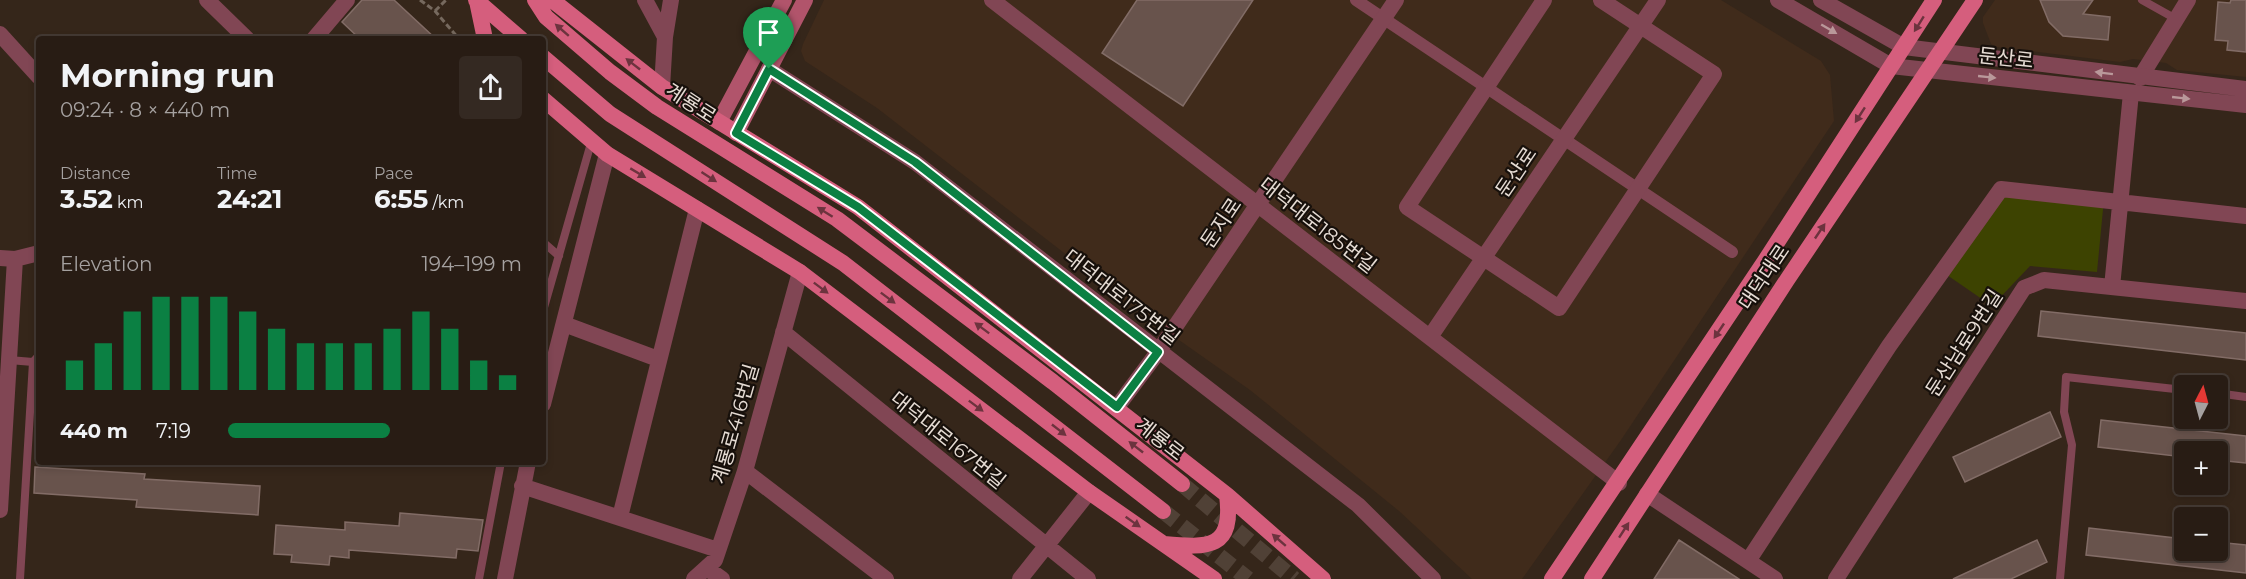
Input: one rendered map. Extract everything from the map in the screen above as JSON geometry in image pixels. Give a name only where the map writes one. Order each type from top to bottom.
[{"type":"main road","name":"계룡로","points":[[535,0],[546,17],[610,72],[657,107],[837,219],[1182,484]]},
{"type":"main road","points":[[552,0],[663,87],[858,207],[1117,407],[1227,495],[1323,579]]},
{"type":"main road","points":[[719,122],[784,0]]},
{"type":"main road","points":[[736,133],[805,0]]},
{"type":"main road","name":"대덕대로","points":[[1552,579],[1619,483],[1934,0]]},
{"type":"main road","name":"대덕대로","points":[[1592,579],[1975,0]]},
{"type":"main road","points":[[476,1],[484,36]]},
{"type":"main road","points":[[476,1],[517,36]]},
{"type":"main road","points":[[546,60],[610,114],[843,264],[1163,511]]},
{"type":"main road","points":[[546,102],[591,143],[607,154],[800,272],[1089,492],[1214,579]]},
{"type":"main road","points":[[1163,544],[1202,546],[1221,537],[1229,526],[1227,495]]},
{"type":"street","points":[[207,0],[244,36]]},
{"type":"street","points":[[317,36],[347,0]]},
{"type":"street","points":[[645,0],[665,37]]},
{"type":"street","points":[[663,87],[665,37],[671,0]]},
{"type":"street","points":[[1356,0],[1732,252]]},
{"type":"street","name":"둔지로","points":[[1117,407],[1158,352],[1396,0]]},
{"type":"street","points":[[1544,0],[1407,207],[1559,308],[1714,74],[1601,0]]},
{"type":"street","name":"둔산로","points":[[1430,337],[1658,0]]},
{"type":"street","name":"둔산로","points":[[1778,0],[1891,66],[2246,105]]},
{"type":"street","name":"둔산로","points":[[1821,0],[1904,47],[2140,78],[2246,89]]},
{"type":"street","points":[[2140,78],[2188,0]]},
{"type":"street","name":"대덕대로185번길","points":[[994,1],[1619,483]]},
{"type":"street","points":[[0,34],[36,74]]},
{"type":"street","name":"대덕대로175번길","points":[[769,69],[915,162],[1358,505],[1434,579]]},
{"type":"street","points":[[2112,287],[2131,93]]},
{"type":"street","points":[[546,393],[607,154]]},
{"type":"street","points":[[1748,561],[1889,346],[2001,189],[2246,216]]},
{"type":"street","points":[[620,517],[697,209]]},
{"type":"street","points":[[0,510],[9,360],[8,259],[36,254]]},
{"type":"street","name":"계룡로416번길","points":[[694,579],[715,574],[718,550],[745,471],[800,272]]},
{"type":"street","name":"둔산남로9번길","points":[[1836,579],[2024,288],[2044,280],[2246,301]]},
{"type":"street","points":[[564,324],[658,359]]},
{"type":"street","name":"대덕대로167번길","points":[[783,332],[1088,579]]},
{"type":"street","points":[[505,579],[527,465]]},
{"type":"street","points":[[745,471],[886,579]]},
{"type":"street","points":[[522,486],[718,550]]},
{"type":"street","points":[[1020,579],[1044,545],[1089,492]]},
{"type":"street","points":[[1647,494],[1774,579]]},
{"type":"lane","points":[[2142,0],[2176,19]]},
{"type":"lane","points":[[546,301],[591,143]]},
{"type":"lane","points":[[546,245],[559,256]]},
{"type":"lane","points":[[9,360],[36,358],[20,579]]},
{"type":"lane","points":[[2060,579],[2072,445],[2064,411],[2066,377],[2174,389]]},
{"type":"lane","points":[[2228,394],[2246,396]]},
{"type":"lane","points":[[478,579],[500,465]]},
{"type":"path","points":[[420,0],[435,11],[456,36]]},
{"type":"path","points":[[435,11],[446,0]]},
{"type":"shaded area","points":[[824,0],[1721,0],[1821,61],[1830,75],[1834,121],[1621,440],[1522,579],[1472,579],[1399,511],[1250,390],[1152,321],[877,108],[805,61],[801,51],[803,44]]},
{"type":"shaded area","points":[[1995,0],[2246,0],[2246,77],[2177,70],[2166,63],[2133,59],[2120,62],[1997,47],[1991,44],[1983,23],[1983,17]]},
{"type":"green space","points":[[2006,190],[2104,199],[2097,272],[2030,266],[1992,306],[1947,275]]},
{"type":"building","points":[[362,0],[394,0],[433,36],[357,36],[342,22]]},
{"type":"building","points":[[1137,0],[1253,0],[1183,106],[1102,53]]},
{"type":"building","points":[[2040,0],[2093,0],[2083,14],[2110,17],[2108,40],[2063,36],[2049,22]]},
{"type":"building","points":[[2231,0],[2246,0],[2246,52],[2227,50],[2228,41],[2215,40],[2218,2],[2230,3]]},
{"type":"building","points":[[2041,311],[2246,333],[2246,360],[2038,336]]},
{"type":"building","points":[[2050,412],[2061,437],[1965,482],[1953,457]]},
{"type":"building","points":[[2101,420],[2246,436],[2246,463],[2228,461],[2228,441],[2174,441],[2174,456],[2098,447]]},
{"type":"building","points":[[35,467],[145,474],[144,479],[260,486],[258,515],[136,507],[137,500],[34,493]]},
{"type":"building","points":[[400,513],[483,520],[478,551],[457,549],[456,558],[349,550],[349,558],[330,556],[329,565],[291,562],[292,555],[274,554],[276,525],[345,530],[345,522],[399,526]]},
{"type":"building","points":[[2089,528],[2174,538],[2174,561],[2228,561],[2228,543],[2246,545],[2246,573],[2086,555]]},
{"type":"building","points":[[1679,540],[1739,579],[1654,579]]},
{"type":"building","points":[[2037,540],[2047,562],[2011,579],[1953,579]]},
{"type":"tunnel","points":[[1182,484],[1294,579]]},
{"type":"tunnel","points":[[1163,511],[1248,579]]},
{"type":"route","points":[[769,69],[915,162],[1158,352],[1117,407],[858,207],[736,133],[769,69]]}]
